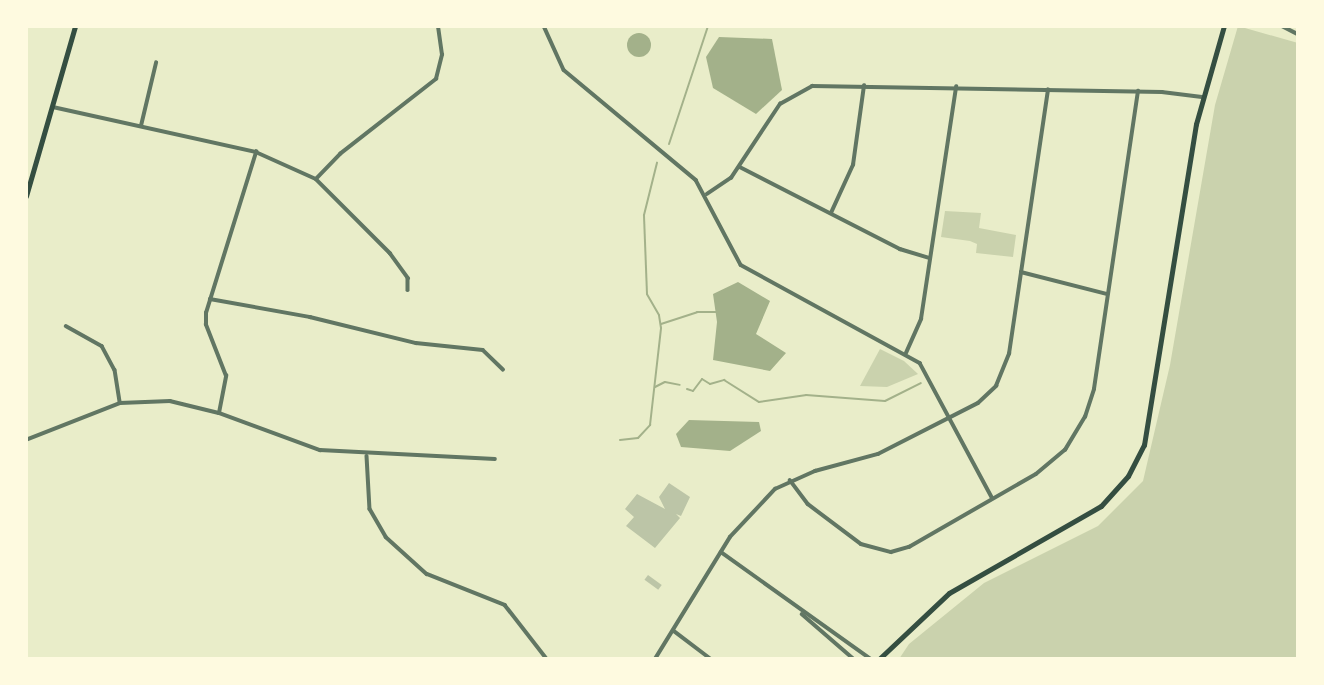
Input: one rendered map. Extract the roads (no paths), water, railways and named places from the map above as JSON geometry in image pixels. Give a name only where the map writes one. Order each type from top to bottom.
[{"type":"main road","points":[[26,196],[75,26]]},
{"type":"main road","points":[[879,659],[949,593],[1101,506],[1128,476],[1144,445],[1202,97],[1224,26]]},
{"type":"street","points":[[425,26],[444,26]]},
{"type":"street","points":[[544,26],[564,70],[692,175],[707,194],[729,248],[746,269],[906,352],[925,369],[992,497]]},
{"type":"street","points":[[1282,26],[1298,34]]},
{"type":"street","points":[[316,179],[340,154],[436,79],[442,55],[438,27]]},
{"type":"street","points":[[141,126],[156,63]]},
{"type":"street","points":[[707,194],[727,182],[740,167],[788,97],[822,85],[1138,91],[1202,97]]},
{"type":"street","points":[[831,213],[855,158],[864,86]]},
{"type":"street","points":[[906,352],[921,319],[956,87]]},
{"type":"street","points":[[655,659],[720,552],[757,504],[790,481],[869,458],[951,417],[985,399],[1002,378],[1048,90]]},
{"type":"street","points":[[790,481],[808,504],[861,544],[883,552],[909,547],[1046,467],[1080,427],[1094,389],[1138,91]]},
{"type":"street","points":[[53,107],[256,152],[316,179],[390,253],[408,278],[408,290]]},
{"type":"street","points":[[219,413],[226,376],[206,325],[210,299],[256,152]]},
{"type":"street","points":[[740,167],[910,253],[930,258]]},
{"type":"street","points":[[1021,272],[1108,294]]},
{"type":"street","points":[[210,299],[416,343],[483,350],[503,369]]},
{"type":"street","points":[[66,326],[102,346],[115,370],[120,402]]},
{"type":"street","points":[[26,440],[120,402],[170,401],[219,413],[284,440],[367,456],[495,459]]},
{"type":"street","points":[[367,456],[370,509],[386,537],[427,574],[505,604],[547,659]]},
{"type":"street","points":[[720,552],[870,659]]},
{"type":"street","points":[[801,612],[854,659]]},
{"type":"street","points":[[674,631],[711,659]]},
{"type":"waterway","points":[[669,144],[708,26]]},
{"type":"waterway","points":[[620,440],[638,438],[650,425],[661,328],[659,315],[647,294],[644,215],[657,163]]},
{"type":"waterway","points":[[661,324],[697,312],[716,312]]},
{"type":"waterway","points":[[687,389],[693,391],[702,379],[710,384],[724,380],[759,402],[806,395],[885,401],[921,383]]},
{"type":"waterway","points":[[655,387],[665,382],[680,385]]}]
